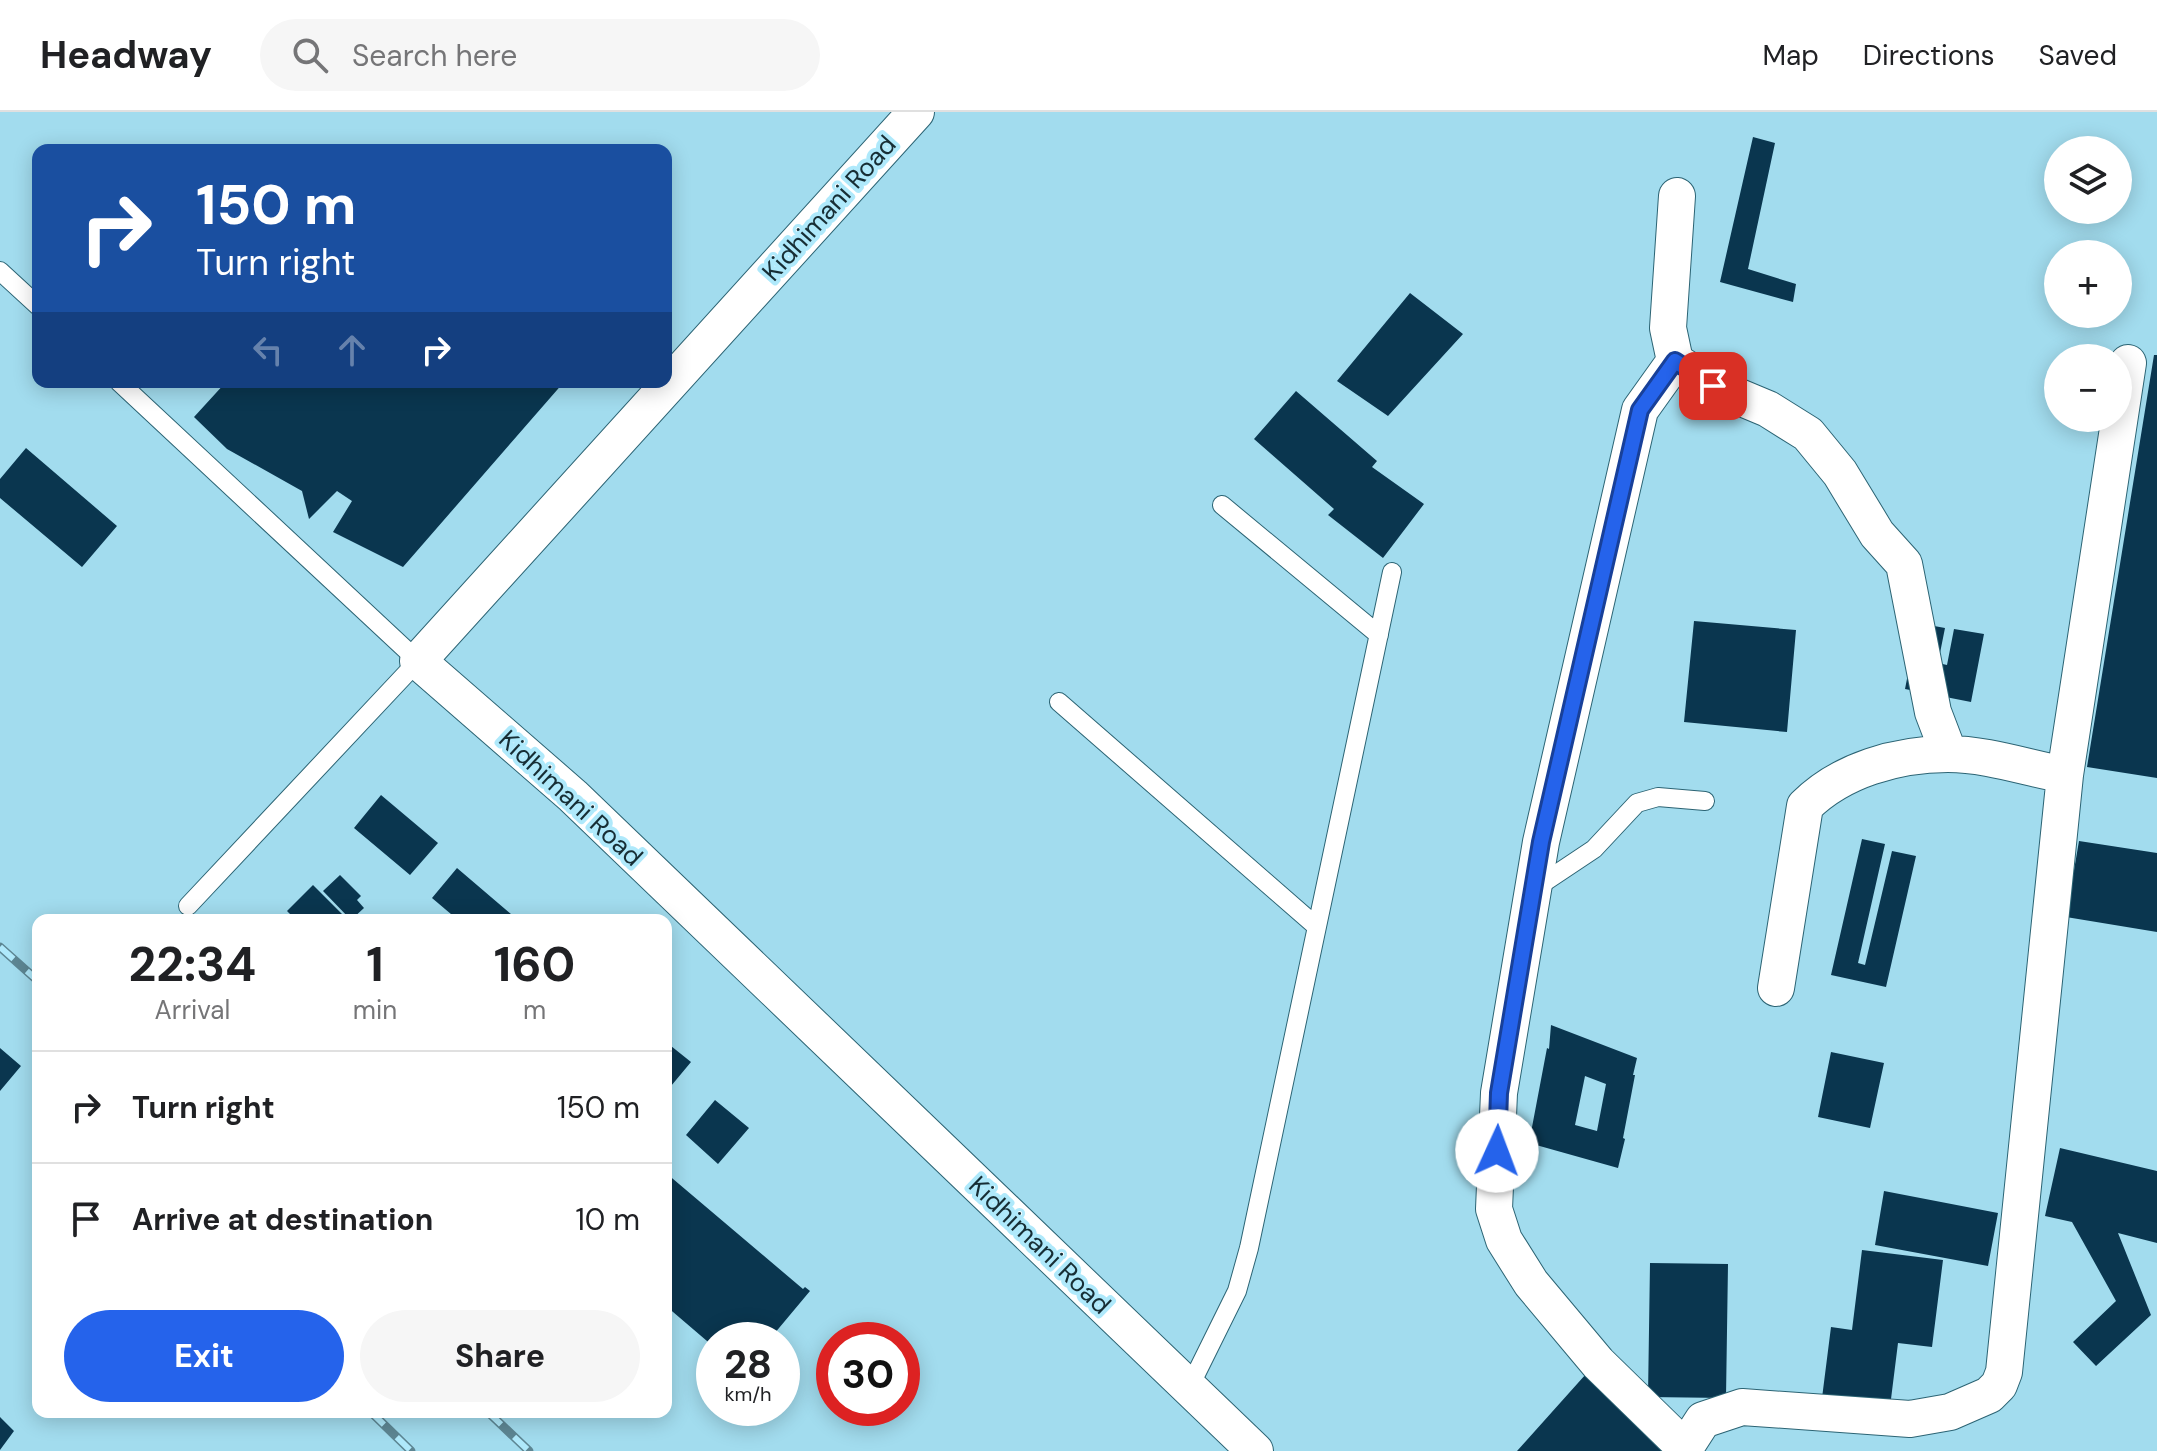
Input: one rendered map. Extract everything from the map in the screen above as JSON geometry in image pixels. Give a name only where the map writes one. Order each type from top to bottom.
[{"type":"street","name":"Kidhimani Road","points":[[672,381],[916,112]]},
{"type":"street","points":[[1677,196],[1668,328],[1675,361],[1713,386],[1768,409],[1808,434],[1840,473],[1877,534],[1904,564],[1933,712],[1949,754]]},
{"type":"street","points":[[1675,361],[1640,410],[1545,826],[1499,1093],[1494,1209],[1504,1240],[1531,1283],[1598,1363],[1684,1449],[1703,1420],[1742,1407],[1910,1419],[1950,1412],[1989,1395],[1999,1385],[2004,1372],[2065,775],[2117,432]]},
{"type":"street","name":"Kidhimani Road","points":[[666,388],[418,661],[573,796],[1255,1451]]},
{"type":"street","points":[[1776,988],[1805,806],[1820,791],[1846,775],[1902,759],[1949,754],[2065,775]]},
{"type":"lane","points":[[0,271],[32,300]]},
{"type":"lane","points":[[125,388],[418,661],[188,906]]},
{"type":"lane","points":[[1222,505],[1379,635]]},
{"type":"lane","points":[[1189,1388],[1237,1291],[1249,1248],[1392,572]]},
{"type":"lane","points":[[1059,702],[1317,927]]},
{"type":"lane","points":[[1534,889],[1594,849],[1637,803],[1658,797],[1705,801]]},
{"type":"building","points":[[1753,137],[1775,143],[1748,269],[1796,284],[1793,302],[1720,282]]},
{"type":"building","points":[[1410,293],[1463,334],[1388,416],[1337,381]]},
{"type":"building","points":[[2154,355],[2157,355],[2157,778],[2087,767]]},
{"type":"building","points":[[221,388],[559,388],[403,567],[333,532],[352,501],[337,491],[309,519],[302,491],[227,449],[194,417]]},
{"type":"building","points":[[1296,391],[1377,461],[1372,467],[1424,504],[1383,558],[1328,515],[1334,509],[1254,439]]},
{"type":"building","points":[[26,448],[117,526],[82,567],[0,498],[0,479]]},
{"type":"building","points":[[1694,621],[1796,630],[1787,732],[1684,722]]},
{"type":"building","points":[[1918,623],[1945,628],[1938,663],[1947,665],[1954,629],[1984,634],[1971,702],[1905,689]]},
{"type":"building","points":[[381,795],[438,843],[410,875],[354,828]]},
{"type":"building","points":[[1862,839],[1885,844],[1858,963],[1865,965],[1892,851],[1916,856],[1886,987],[1831,975]]},
{"type":"building","points":[[2079,841],[2157,853],[2157,932],[2066,917]]},
{"type":"building","points":[[457,868],[511,914],[451,914],[432,898]]},
{"type":"building","points":[[340,875],[361,896],[357,900],[364,908],[358,914],[345,914],[323,891]]},
{"type":"building","points":[[313,885],[342,914],[290,914],[287,911]]},
{"type":"building","points":[[1551,1025],[1637,1058],[1618,1168],[1529,1143],[1549,1049]],"holes":[[[1585,1076],[1606,1084],[1597,1131],[1575,1125]]]},
{"type":"building","points":[[672,1047],[691,1062],[672,1085]]},
{"type":"building","points":[[0,1048],[21,1066],[0,1091]]},
{"type":"building","points":[[1831,1052],[1884,1063],[1870,1128],[1818,1117]]},
{"type":"building","points":[[715,1100],[749,1128],[718,1164],[686,1135]]},
{"type":"building","points":[[2060,1148],[2157,1171],[2157,1243],[2118,1233],[2151,1315],[2096,1366],[2073,1342],[2116,1301],[2072,1222],[2045,1216]]},
{"type":"building","points":[[672,1178],[803,1289],[805,1287],[810,1291],[784,1322],[696,1322],[696,1332],[672,1311]]},
{"type":"building","points":[[1884,1191],[1998,1213],[1988,1266],[1875,1245]]},
{"type":"building","points":[[1862,1250],[1943,1260],[1932,1347],[1898,1343],[1890,1407],[1822,1398],[1831,1327],[1852,1330]]},
{"type":"building","points":[[1650,1263],[1728,1264],[1726,1398],[1648,1397]]},
{"type":"building","points":[[1586,1374],[1664,1451],[1517,1451]]},
{"type":"building","points":[[0,1417],[14,1431],[0,1450]]},
{"type":"railway","points":[[0,947],[32,976]]},
{"type":"railway","points":[[377,1418],[411,1451]]},
{"type":"railway","points":[[494,1418],[529,1451]]},
{"type":"route","points":[[1497,1151],[1499,1093],[1541,842],[1640,410],[1675,361],[1713,386]]}]
